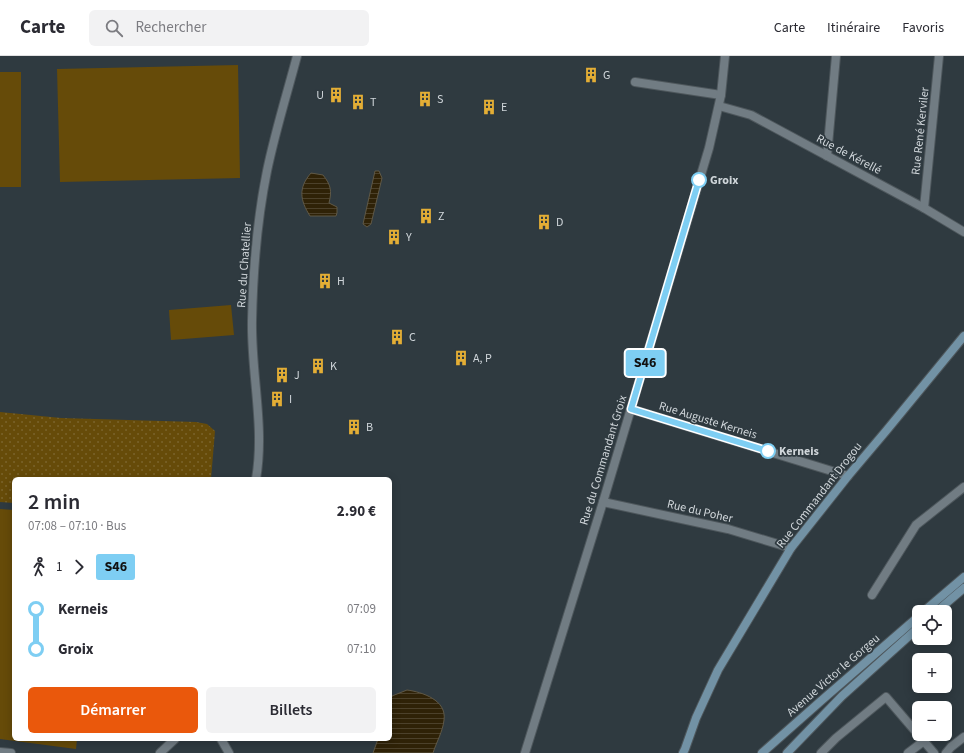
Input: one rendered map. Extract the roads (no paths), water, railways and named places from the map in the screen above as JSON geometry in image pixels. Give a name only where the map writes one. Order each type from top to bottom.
[{"type":"street","name":"Rue du Chatellier","points":[[256,477],[259,413],[252,351],[256,252],[267,172],[276,131],[297,56]]},
{"type":"street","name":"Rue du Commandant Groix","points":[[525,753],[603,502],[709,148],[721,95],[725,56]]},
{"type":"street","points":[[827,156],[836,56]]},
{"type":"street","name":"Rue René Kerviler","points":[[924,208],[939,56]]},
{"type":"street","points":[[635,82],[721,95]]},
{"type":"street","name":"Rue de Kérellé","points":[[719,106],[751,115],[924,208],[964,232]]},
{"type":"street","name":"Rue Commandant Drogou","points":[[685,752],[696,718],[718,670],[791,548],[848,476],[964,336]]},
{"type":"street","name":"Rue Auguste Kerneis","points":[[631,409],[848,476]]},
{"type":"street","points":[[872,595],[916,525],[964,487]]},
{"type":"street","name":"Rue du Poher","points":[[603,502],[728,529],[791,548]]},
{"type":"street","points":[[931,605],[964,577]]},
{"type":"street","points":[[944,605],[964,588]]},
{"type":"street","name":"Avenue Victor le Gorgeu","points":[[762,753],[912,622]]},
{"type":"street","name":"Avenue Victor le Gorgeu","points":[[787,753],[842,696],[912,633]]},
{"type":"street","points":[[821,753],[836,738],[886,697],[912,727]]},
{"type":"street","points":[[946,753],[951,747],[964,738]]},
{"type":"street","points":[[160,753],[173,741]]},
{"type":"street","points":[[222,741],[229,753]]},
{"type":"street","points":[[908,753],[924,741],[934,753]]},
{"type":"street","points":[[0,752],[11,753]]},
{"type":"place","name":"G","points":[[591,75]]},
{"type":"place","name":"U","points":[[336,95]]},
{"type":"place","name":"S","points":[[425,99]]},
{"type":"place","name":"T","points":[[358,102]]},
{"type":"place","name":"E","points":[[489,107]]},
{"type":"place","name":"Groix","points":[[699,180]]},
{"type":"place","name":"Z","points":[[426,216]]},
{"type":"place","name":"D","points":[[544,222]]},
{"type":"place","name":"Y","points":[[394,237]]},
{"type":"place","name":"H","points":[[325,281]]},
{"type":"place","name":"C","points":[[397,337]]},
{"type":"place","name":"A, P","points":[[461,358]]},
{"type":"place","name":"K","points":[[318,366]]},
{"type":"place","name":"J","points":[[282,375]]},
{"type":"place","name":"I","points":[[277,399]]},
{"type":"place","name":"B","points":[[354,427]]},
{"type":"place","name":"Kerneis","points":[[768,451]]}]
